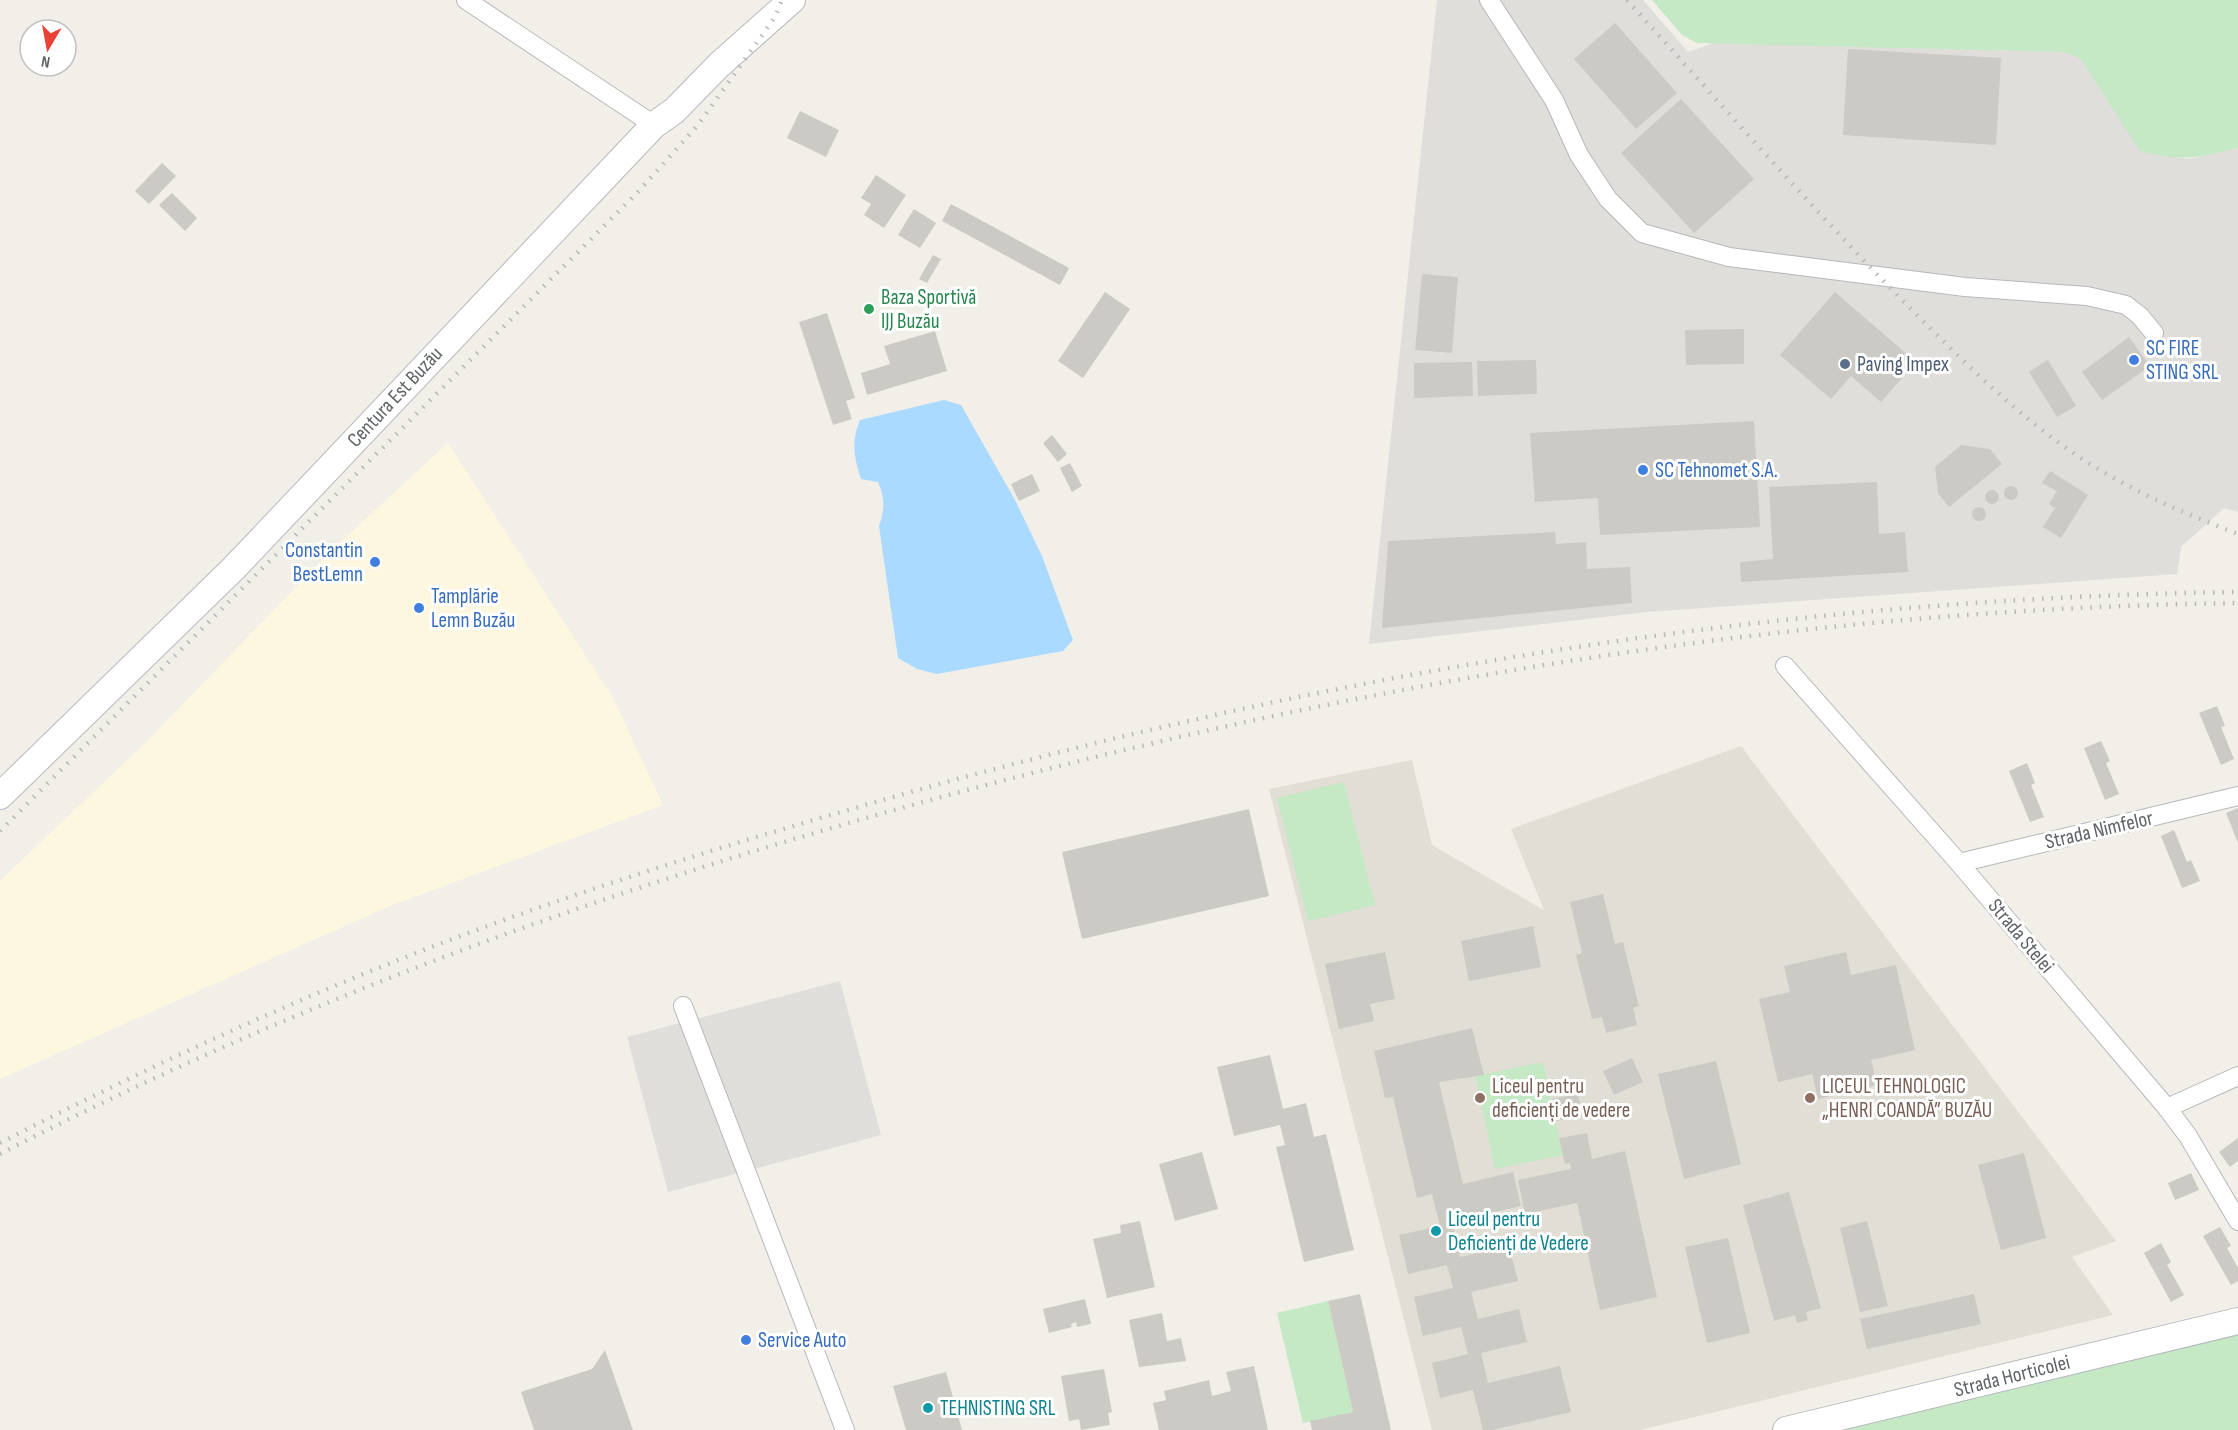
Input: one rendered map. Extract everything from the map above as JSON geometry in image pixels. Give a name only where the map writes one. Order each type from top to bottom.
[{"type":"main road","name":"Centura Est Buzău","points":[[0,796],[234,568],[654,125],[674,111],[719,64],[792,0]]},
{"type":"main road","name":"Strada Horticolei","points":[[1786,1430],[2238,1321]]},
{"type":"street","points":[[466,0],[654,125]]},
{"type":"street","points":[[1489,0],[1554,100],[1579,155],[1602,190],[1642,233],[1729,257],[1965,287],[2087,296],[2126,305],[2140,316],[2154,333]]},
{"type":"street","name":"Strada Stelei","points":[[1785,666],[1959,863],[2167,1108],[2188,1136],[2238,1221]]},
{"type":"street","name":"Strada Nimfelor","points":[[1959,863],[2238,796]]},
{"type":"street","points":[[683,1006],[845,1430]]},
{"type":"street","points":[[2167,1108],[2238,1076]]},
{"type":"shaded area","points":[[1437,0],[1643,0],[1688,52],[1717,42],[2064,52],[2080,57],[2141,151],[2189,159],[2238,148],[2238,512],[2224,508],[2181,547],[2177,574],[1647,612],[1369,644]]},
{"type":"shaded area","points":[[448,443],[613,698],[663,805],[390,906],[0,1079],[0,881],[145,743],[334,548]]},
{"type":"shaded area","points":[[1741,746],[2116,1241],[2072,1257],[2113,1315],[1641,1430],[1432,1430],[1269,789],[1412,760],[1432,845],[1544,910],[1511,829]]},
{"type":"shaded area","points":[[840,981],[881,1135],[668,1192],[627,1037]]},
{"type":"green space","points":[[1652,0],[2238,0],[2238,148],[2179,158],[2140,151],[2080,58],[2064,52],[1697,43],[1682,35]]},
{"type":"green space","points":[[1344,782],[1375,905],[1308,921],[1277,798]]},
{"type":"green space","points":[[1543,1062],[1563,1155],[1495,1169],[1475,1076]]},
{"type":"green space","points":[[1328,1301],[1353,1412],[1303,1423],[1277,1313]]},
{"type":"green space","points":[[2238,1323],[2238,1430],[1839,1430]]},
{"type":"water","points":[[944,400],[961,405],[1015,500],[1042,556],[1073,640],[1063,651],[937,674],[917,669],[898,658],[879,526],[883,498],[878,482],[861,479],[855,456],[855,435],[860,420]]},
{"type":"building","points":[[1615,23],[1677,93],[1636,129],[1574,59]]},
{"type":"building","points":[[1848,49],[2001,58],[1996,145],[1843,135]]},
{"type":"building","points":[[1681,99],[1754,179],[1694,233],[1621,153]]},
{"type":"building","points":[[800,111],[839,130],[826,157],[787,138]]},
{"type":"building","points":[[162,163],[176,176],[149,204],[135,191]]},
{"type":"building","points":[[876,175],[906,195],[884,228],[864,215],[871,204],[861,198]]},
{"type":"building","points":[[172,193],[197,218],[185,231],[159,205]]},
{"type":"building","points":[[951,204],[1069,268],[1060,285],[942,221]]},
{"type":"building","points":[[914,209],[936,223],[920,248],[898,235]]},
{"type":"building","points":[[933,255],[941,259],[927,283],[919,279]]},
{"type":"building","points":[[1422,274],[1458,277],[1452,353],[1415,350]]},
{"type":"building","points":[[1105,292],[1130,309],[1083,378],[1058,361]]},
{"type":"building","points":[[1835,292],[1916,362],[1881,402],[1851,376],[1831,399],[1780,355]]},
{"type":"building","points":[[827,313],[855,398],[846,401],[852,419],[833,425],[799,322]]},
{"type":"building","points":[[1744,329],[1744,364],[1686,365],[1685,330]]},
{"type":"building","points":[[935,331],[947,371],[867,395],[861,373],[890,364],[884,346]]},
{"type":"building","points":[[2129,337],[2150,366],[2102,400],[2082,372]]},
{"type":"building","points":[[1536,360],[1537,394],[1478,396],[1477,361]]},
{"type":"building","points":[[2048,360],[2076,406],[2057,417],[2029,372]]},
{"type":"building","points":[[1472,362],[1473,396],[1414,398],[1414,363]]},
{"type":"building","points":[[1754,421],[1760,527],[1600,535],[1598,498],[1535,502],[1530,433]]},
{"type":"building","points":[[1052,435],[1067,454],[1058,462],[1043,443]]},
{"type":"building","points":[[1961,445],[1990,449],[2002,464],[1949,507],[1938,493],[1935,467]]},
{"type":"building","points":[[1070,463],[1082,486],[1072,492],[1060,468]]},
{"type":"building","points":[[2050,471],[2088,495],[2061,538],[2043,527],[2055,508],[2049,504],[2057,491],[2042,483]]},
{"type":"building","points":[[1032,474],[1040,491],[1019,501],[1011,484]]},
{"type":"building","points":[[1877,482],[1879,534],[1905,532],[1908,572],[1741,582],[1740,562],[1773,559],[1769,487]]},
{"type":"building","points":[[2011,486],[2016,488],[2018,493],[2016,498],[2011,500],[2006,498],[2004,493],[2006,488]]},
{"type":"building","points":[[1992,490],[1997,492],[1999,497],[1997,502],[1992,504],[1987,502],[1985,497],[1987,492]]},
{"type":"building","points":[[1979,507],[1984,509],[1986,514],[1984,519],[1979,521],[1974,519],[1972,514],[1974,509]]},
{"type":"building","points":[[1555,532],[1556,544],[1586,542],[1587,569],[1630,567],[1632,603],[1382,628],[1388,541]]},
{"type":"building","points":[[2217,706],[2225,726],[2221,727],[2234,759],[2221,765],[2199,713]]},
{"type":"building","points":[[2101,741],[2110,761],[2106,763],[2119,794],[2105,800],[2084,748]]},
{"type":"building","points":[[2027,763],[2035,783],[2031,785],[2044,817],[2030,822],[2009,771]]},
{"type":"building","points":[[2238,808],[2238,843],[2226,813]]},
{"type":"building","points":[[1249,809],[1269,896],[1082,939],[1062,852]]},
{"type":"building","points":[[2174,830],[2187,862],[2191,860],[2200,881],[2182,888],[2161,836]]},
{"type":"building","points":[[1603,894],[1615,944],[1623,942],[1639,1006],[1633,1008],[1637,1025],[1606,1033],[1602,1017],[1592,1019],[1576,955],[1582,953],[1570,902]]},
{"type":"building","points":[[1533,926],[1541,967],[1469,981],[1461,941]]},
{"type":"building","points":[[1385,952],[1395,999],[1370,1004],[1374,1021],[1339,1029],[1325,964]]},
{"type":"building","points":[[1846,952],[1851,975],[1896,965],[1915,1050],[1871,1060],[1877,1085],[1818,1099],[1812,1074],[1778,1082],[1759,999],[1790,992],[1784,966]]},
{"type":"building","name":"Liceul pentru Deficienți de Vedere","points":[[1472,1028],[1484,1075],[1439,1082],[1463,1184],[1513,1172],[1521,1206],[1452,1222],[1460,1257],[1509,1246],[1518,1281],[1471,1292],[1478,1319],[1519,1309],[1527,1342],[1481,1353],[1488,1383],[1560,1366],[1571,1412],[1492,1430],[1483,1430],[1473,1390],[1440,1398],[1432,1363],[1468,1354],[1461,1327],[1423,1336],[1414,1297],[1453,1288],[1447,1265],[1408,1274],[1399,1235],[1440,1226],[1432,1194],[1417,1198],[1393,1097],[1385,1098],[1374,1051]]},
{"type":"building","points":[[1270,1055],[1283,1109],[1306,1103],[1314,1137],[1326,1134],[1354,1250],[1304,1262],[1276,1147],[1285,1145],[1280,1125],[1234,1136],[1217,1067]]},
{"type":"building","points":[[1632,1058],[1643,1082],[1614,1095],[1603,1071]]},
{"type":"building","points":[[1716,1061],[1741,1164],[1684,1179],[1658,1074]]},
{"type":"building","points":[[1578,1094],[1582,1116],[1556,1121],[1552,1099]]},
{"type":"building","points":[[1587,1133],[1592,1159],[1625,1151],[1657,1297],[1600,1310],[1577,1203],[1525,1214],[1518,1180],[1571,1169],[1570,1163],[1565,1164],[1559,1138]]},
{"type":"building","points":[[2238,1138],[2238,1161],[2230,1167],[2219,1152]]},
{"type":"building","points":[[1202,1152],[1218,1209],[1175,1221],[1159,1164]]},
{"type":"building","points":[[2024,1153],[2046,1238],[2001,1250],[1978,1165]]},
{"type":"building","points":[[2191,1173],[2199,1190],[2175,1200],[2168,1183]]},
{"type":"building","points":[[1789,1192],[1821,1308],[1806,1312],[1808,1320],[1797,1323],[1795,1315],[1774,1321],[1743,1205]]},
{"type":"building","points":[[1140,1221],[1155,1287],[1107,1298],[1093,1239],[1121,1233],[1120,1225]]},
{"type":"building","points":[[1867,1221],[1888,1306],[1860,1312],[1840,1228]]},
{"type":"building","points":[[2220,1227],[2231,1246],[2227,1248],[2238,1268],[2238,1281],[2231,1285],[2203,1236]]},
{"type":"building","points":[[1728,1238],[1750,1333],[1707,1343],[1685,1247]]},
{"type":"building","points":[[2161,1243],[2171,1262],[2167,1265],[2184,1295],[2171,1302],[2144,1253]]},
{"type":"building","points":[[1360,1294],[1391,1430],[1312,1430],[1310,1421],[1353,1412],[1328,1301]]},
{"type":"building","points":[[1974,1294],[1981,1324],[1867,1349],[1860,1319]]},
{"type":"building","points":[[1085,1299],[1091,1324],[1077,1327],[1076,1322],[1071,1324],[1072,1327],[1049,1333],[1043,1309]]},
{"type":"building","points":[[1162,1313],[1167,1341],[1181,1338],[1186,1361],[1139,1367],[1129,1320]]},
{"type":"building","points":[[605,1350],[633,1430],[534,1430],[521,1392],[592,1369]]},
{"type":"building","points":[[1254,1366],[1268,1430],[1159,1430],[1153,1403],[1166,1400],[1164,1391],[1209,1380],[1212,1396],[1231,1391],[1226,1372]]},
{"type":"building","points":[[1104,1369],[1112,1412],[1108,1413],[1110,1425],[1081,1430],[1079,1419],[1069,1421],[1061,1376]]},
{"type":"building","name":"TEHNISTING SRL","points":[[946,1372],[962,1430],[906,1430],[893,1386]]},
{"type":"railway","points":[[0,831],[637,193],[698,125],[775,17],[782,0]]},
{"type":"railway","points":[[1627,0],[1873,270],[1951,349],[2016,409],[2062,445],[2105,473],[2161,502],[2238,534]]},
{"type":"railway","points":[[0,1143],[131,1078],[263,1017],[466,934],[583,892],[827,816],[1087,745],[1249,708],[1412,675],[1576,647],[1740,625],[1905,608],[2071,597],[2238,592]]},
{"type":"railway","points":[[0,1154],[232,1043],[351,993],[470,947],[713,864],[960,792],[1117,752],[1275,716],[1434,684],[1593,657],[1753,636],[1914,619],[2075,608],[2238,603]]},
{"type":"place","name":"Baza Sportivă IJJ Buzău","points":[[869,309]]},
{"type":"place","name":"SC FIRE STING SRL","points":[[2134,360]]},
{"type":"place","name":"Paving Impex","points":[[1845,364]]},
{"type":"place","name":"SC Tehnomet S.A.","points":[[1643,470]]},
{"type":"place","name":"Constantin BestLemn","points":[[375,562]]},
{"type":"place","name":"Tamplărie Lemn Buzău","points":[[419,608]]},
{"type":"place","name":"Liceul pentru deficienți de vedere","points":[[1480,1098]]},
{"type":"place","name":"LICEUL TEHNOLOGIC „HENRI COANDĂ” BUZĂU","points":[[1810,1098]]},
{"type":"place","name":"Liceul pentru Deficienți de Vedere","points":[[1436,1231]]},
{"type":"place","name":"Service Auto","points":[[746,1340]]},
{"type":"place","name":"TEHNISTING SRL","points":[[928,1408]]}]
